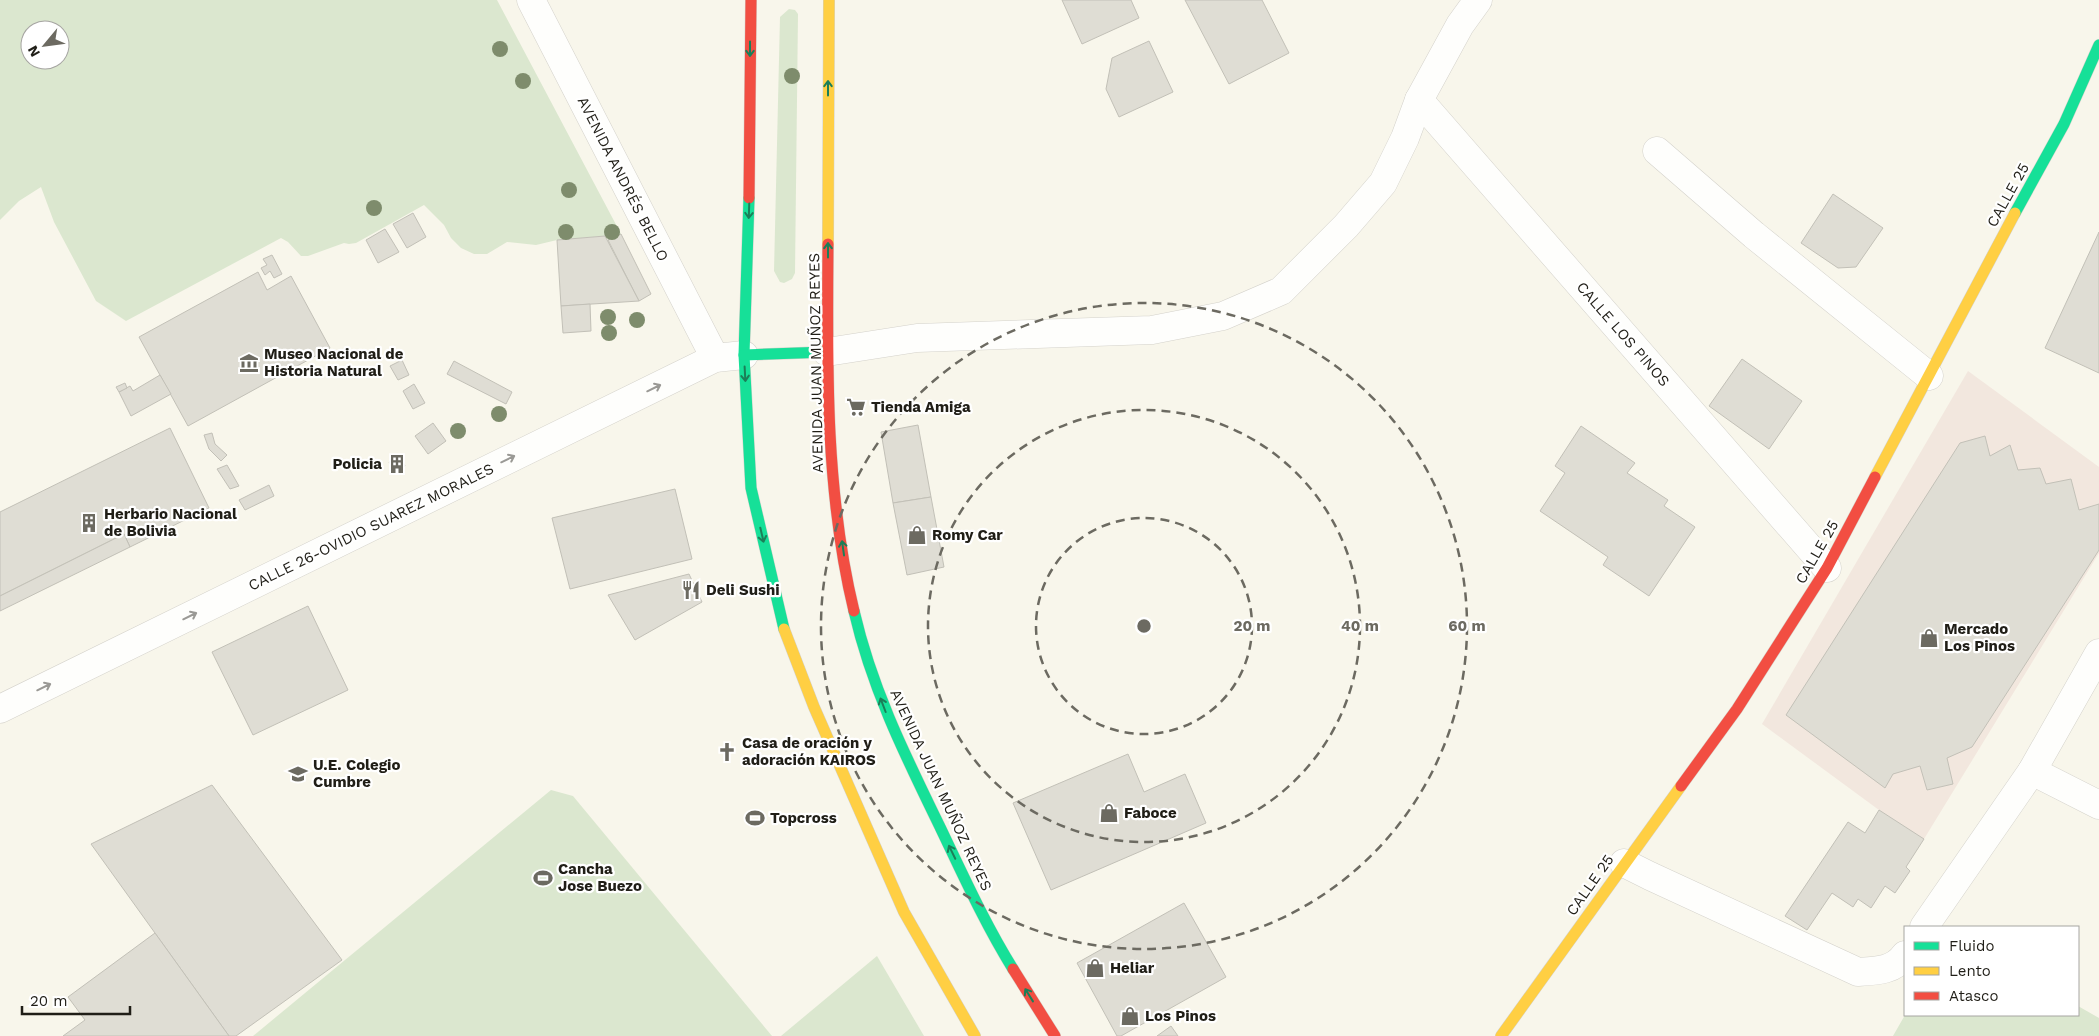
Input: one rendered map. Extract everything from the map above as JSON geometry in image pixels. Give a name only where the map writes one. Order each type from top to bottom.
[{"type":"main road","points":[[750,0],[750,179],[744,355],[752,488],[782,624],[814,707],[904,912],[975,1036]]},
{"type":"main road","name":"AVENIDA JUAN MUÑOZ REYES","points":[[829,0],[827,352],[833,480],[848,588],[862,646],[891,726],[992,935],[1055,1036]]},
{"type":"main road","name":"CALLE 25","points":[[1501,1036],[1624,863],[1737,709],[1827,568],[1971,293],[2064,124],[2099,45]]},
{"type":"main road","points":[[744,355],[827,352]]},
{"type":"street","name":"AVENIDA ANDRÉS BELLO","points":[[531,0],[715,358]]},
{"type":"street","points":[[827,352],[917,338],[1152,330],[1223,316],[1281,291],[1346,226],[1383,182],[1405,138],[1419,100],[1460,25],[1478,0]]},
{"type":"street","name":"CALLE LOS PINOS","points":[[1419,100],[1827,568]]},
{"type":"street","points":[[1657,151],[1754,235],[1929,376]]},
{"type":"street","name":"CALLE 26-OVIDIO SUAREZ MORALES","points":[[0,709],[715,358],[744,355]]},
{"type":"street","points":[[1925,926],[2032,771],[2099,653]]},
{"type":"street","points":[[2032,771],[2099,805]]},
{"type":"street","points":[[1624,863],[1858,972],[1885,970],[1902,960],[1904,957]]},
{"type":"shaded area","name":"Mercado Los Pinos","points":[[1968,371],[2099,467],[2099,553],[1924,839],[1879,810],[1762,724]]},
{"type":"green space","points":[[0,0],[497,0],[621,234],[608,240],[605,236],[557,240],[536,245],[507,242],[487,254],[474,254],[461,248],[451,238],[444,225],[424,205],[356,243],[344,243],[308,256],[301,256],[288,242],[281,238],[126,321],[96,301],[54,222],[41,187],[19,201],[0,220]]},
{"type":"green space","points":[[789,9],[795,10],[798,14],[795,273],[792,279],[784,283],[780,282],[774,271],[780,17]]},
{"type":"green space","name":"Cancha Jose Buezo","points":[[551,790],[573,796],[772,1036],[253,1036]]},
{"type":"green space","points":[[877,956],[924,1036],[781,1036]]},
{"type":"green space","points":[[2079,1007],[2099,1018],[2099,1036],[1893,1036],[1904,1016],[2079,1016]]},
{"type":"building","points":[[1062,0],[1131,0],[1139,18],[1082,44]]},
{"type":"building","points":[[1185,0],[1262,0],[1289,53],[1229,84]]},
{"type":"building","points":[[1149,41],[1173,92],[1119,117],[1106,89],[1112,58]]},
{"type":"building","points":[[1833,194],[1883,228],[1856,267],[1838,268],[1801,243]]},
{"type":"building","points":[[413,213],[426,237],[407,248],[393,224]]},
{"type":"building","points":[[385,229],[399,252],[378,263],[366,240]]},
{"type":"building","points":[[2099,232],[2099,373],[2045,348]]},
{"type":"building","points":[[621,234],[651,294],[639,301],[608,240]]},
{"type":"building","points":[[605,236],[639,301],[561,306],[557,240]]},
{"type":"building","points":[[272,255],[282,274],[274,278],[270,271],[265,275],[261,268],[267,265],[263,259]]},
{"type":"building","points":[[258,272],[267,290],[291,276],[330,348],[188,426],[139,337]]},
{"type":"building","points":[[590,304],[591,331],[563,333],[561,306]]},
{"type":"building","points":[[1742,359],[1802,401],[1769,449],[1709,406]]},
{"type":"building","points":[[402,360],[409,375],[398,380],[390,366]]},
{"type":"building","points":[[454,361],[512,392],[506,404],[447,374]]},
{"type":"building","points":[[160,375],[171,394],[131,416],[119,392],[130,386],[133,391]]},
{"type":"building","points":[[125,383],[127,388],[119,392],[116,387]]},
{"type":"building","points":[[414,384],[425,403],[413,409],[403,391]]},
{"type":"building","points":[[433,423],[446,441],[428,454],[415,436]]},
{"type":"building","points":[[918,425],[931,497],[893,503],[881,432]]},
{"type":"building","points":[[1581,426],[1635,463],[1627,473],[1668,500],[1664,506],[1695,527],[1649,596],[1603,565],[1608,557],[1540,511],[1565,473],[1555,466]]},
{"type":"building","name":"Herbario Nacional de Bolivia","points":[[170,428],[209,508],[130,547],[124,534],[0,596],[0,512]]},
{"type":"building","points":[[212,433],[215,444],[227,455],[221,461],[209,449],[204,435]]},
{"type":"building","name":"Mercado Los Pinos","points":[[1985,436],[1990,456],[2010,445],[2018,470],[2040,468],[2046,484],[2071,479],[2079,510],[2099,504],[2099,550],[1972,747],[1947,758],[1953,784],[1927,790],[1920,766],[1893,774],[1885,788],[1786,715],[1960,443]]},
{"type":"building","name":"Policia","points":[[399,455],[405,466],[395,472],[389,462]]},
{"type":"building","points":[[227,465],[239,486],[230,489],[217,469]]},
{"type":"building","points":[[269,485],[274,496],[245,510],[239,500]]},
{"type":"building","points":[[675,489],[692,559],[570,589],[552,518]]},
{"type":"building","points":[[931,497],[944,567],[907,575],[893,503]]},
{"type":"building","points":[[124,534],[130,547],[0,611],[0,596]]},
{"type":"building","points":[[689,574],[702,602],[635,640],[608,595]]},
{"type":"building","points":[[308,606],[348,690],[253,735],[212,652]]},
{"type":"building","name":"Faboce","points":[[1128,754],[1144,792],[1185,774],[1206,823],[1051,890],[1013,803]]},
{"type":"building","points":[[212,785],[342,960],[236,1036],[229,1036],[91,844]]},
{"type":"building","points":[[1879,810],[1924,839],[1906,867],[1910,871],[1895,893],[1885,886],[1871,908],[1858,899],[1853,907],[1832,893],[1807,930],[1785,916],[1848,822],[1865,833]]},
{"type":"building","points":[[1184,903],[1226,977],[1121,1036],[1117,1036],[1077,963]]},
{"type":"building","points":[[155,933],[229,1036],[63,1036],[85,1020],[68,997]]},
{"type":"building","points":[[1171,1026],[1178,1036],[1157,1036]]},
{"type":"traffic: fast","points":[[2015,213],[2064,124],[2099,45]]},
{"type":"traffic: fast","points":[[749,198],[744,355],[751,488],[784,629]]},
{"type":"traffic: fast","points":[[744,355],[827,352]]},
{"type":"traffic: fast","points":[[854,611],[870,668],[902,748],[993,935],[1013,969]]},
{"type":"traffic: slow","points":[[828,244],[829,0]]},
{"type":"traffic: slow","points":[[1875,477],[2015,213]]},
{"type":"traffic: slow","points":[[784,629],[814,707],[904,912],[975,1036]]},
{"type":"traffic: slow","points":[[1501,1036],[1681,786]]},
{"type":"traffic: jam","points":[[749,198],[751,0]]},
{"type":"traffic: jam","points":[[828,244],[828,382],[833,475],[838,521],[854,611]]},
{"type":"traffic: jam","points":[[1681,786],[1737,709],[1827,568],[1875,477]]},
{"type":"traffic: jam","points":[[1013,969],[1055,1036]]},
{"type":"place","name":"Museo Nacional de Historia Natural","points":[[249,363]]},
{"type":"place","name":"Tienda Amiga","points":[[856,407]]},
{"type":"place","name":"Policia","points":[[397,464]]},
{"type":"place","name":"Herbario Nacional de Bolivia","points":[[89,523]]},
{"type":"place","name":"Romy Car","points":[[917,535]]},
{"type":"place","name":"Deli Sushi","points":[[691,590]]},
{"type":"place","name":"Mercado Los Pinos","points":[[1929,638]]},
{"type":"place","name":"Casa de oración y adoración KAIROS","points":[[727,752]]},
{"type":"place","name":"U.E. Colegio Cumbre","points":[[298,774]]},
{"type":"place","name":"Faboce","points":[[1109,813]]},
{"type":"place","name":"Topcross","points":[[755,818]]},
{"type":"place","name":"Cancha Jose Buezo","points":[[543,878]]},
{"type":"place","name":"Heliar","points":[[1095,968]]},
{"type":"place","name":"Los Pinos","points":[[1130,1016]]}]
